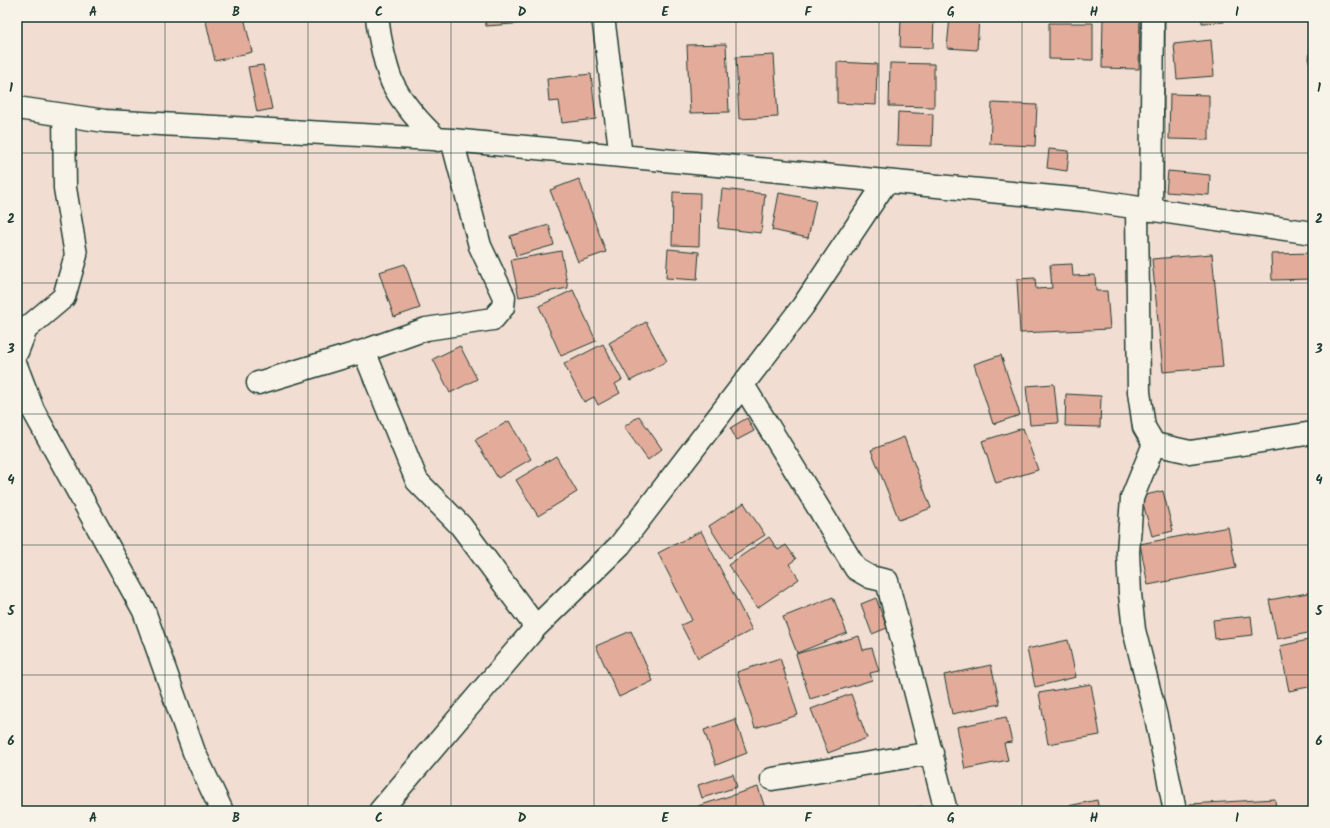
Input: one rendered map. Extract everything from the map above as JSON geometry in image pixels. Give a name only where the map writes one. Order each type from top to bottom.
[{"type":"street","points":[[258,383],[364,351],[426,329],[493,318],[503,308],[504,297],[480,246],[445,140],[416,119],[394,87],[376,17]]},
{"type":"street","points":[[603,17],[621,156]]},
{"type":"street","points":[[1153,17],[1144,209],[1139,392],[1144,427],[1154,444],[1190,452],[1313,433]]},
{"type":"street","points":[[17,108],[105,122],[445,140],[1086,200],[1313,233]]},
{"type":"street","points":[[17,352],[26,329],[64,297],[76,255],[65,188],[64,115]]},
{"type":"street","points":[[380,811],[536,627],[620,545],[803,306],[886,182]]},
{"type":"street","points":[[364,351],[417,481],[461,526],[536,627]]},
{"type":"street","points":[[17,368],[33,410],[144,611],[194,752],[222,811]]},
{"type":"street","points":[[743,385],[856,569],[870,577],[887,581],[946,811]]},
{"type":"street","points":[[1154,444],[1132,498],[1128,552],[1130,594],[1134,630],[1156,717],[1174,811]]},
{"type":"street","points":[[772,778],[932,753]]},
{"type":"building","points":[[205,17],[244,17],[252,52],[215,61]]},
{"type":"building","points":[[485,17],[552,17],[552,21],[486,26]]},
{"type":"building","points":[[852,17],[870,17],[852,20]]},
{"type":"building","points":[[901,17],[934,17],[933,48],[900,47]]},
{"type":"building","points":[[950,17],[979,17],[977,50],[947,48]]},
{"type":"building","points":[[1103,17],[1140,17],[1139,69],[1102,68]]},
{"type":"building","points":[[1202,17],[1224,17],[1224,22],[1202,23]]},
{"type":"building","points":[[1312,17],[1313,62],[1309,62]]},
{"type":"building","points":[[1049,23],[1093,23],[1093,60],[1049,59]]},
{"type":"building","points":[[1211,40],[1214,76],[1177,79],[1174,44]]},
{"type":"building","points":[[726,44],[729,112],[690,113],[687,45]]},
{"type":"building","points":[[774,55],[778,117],[739,119],[736,57]]},
{"type":"building","points":[[837,62],[877,64],[876,105],[837,103]]},
{"type":"building","points":[[890,63],[934,64],[934,107],[889,106]]},
{"type":"building","points":[[263,65],[272,109],[257,112],[248,67]]},
{"type":"building","points":[[591,74],[596,119],[562,123],[559,101],[549,102],[547,79]]},
{"type":"building","points":[[1170,94],[1209,95],[1209,140],[1169,139]]},
{"type":"building","points":[[992,103],[1037,105],[1035,146],[990,144]]},
{"type":"building","points":[[898,112],[933,114],[932,146],[897,145]]},
{"type":"building","points":[[1049,149],[1069,151],[1067,171],[1047,168]]},
{"type":"building","points":[[1168,171],[1210,175],[1209,195],[1166,192]]},
{"type":"building","points":[[579,179],[606,252],[578,262],[550,190]]},
{"type":"building","points":[[722,189],[765,194],[761,233],[718,228]]},
{"type":"building","points":[[673,192],[700,193],[699,246],[672,245]]},
{"type":"building","points":[[779,193],[816,200],[808,238],[772,230]]},
{"type":"building","points":[[549,225],[554,245],[516,256],[510,236]]},
{"type":"building","points":[[668,249],[699,252],[697,280],[666,278]]},
{"type":"building","points":[[561,251],[568,288],[519,297],[511,260]]},
{"type":"building","points":[[1313,253],[1313,279],[1272,280],[1271,254]]},
{"type":"building","points":[[1212,254],[1223,367],[1163,372],[1152,259]]},
{"type":"building","points":[[405,264],[420,308],[394,317],[379,272]]},
{"type":"building","points":[[1072,264],[1073,276],[1095,275],[1096,291],[1107,291],[1110,329],[1020,333],[1017,279],[1035,278],[1036,289],[1052,288],[1050,265]]},
{"type":"building","points":[[573,290],[596,341],[561,356],[539,306]]},
{"type":"building","points":[[646,322],[667,361],[630,381],[609,343]]},
{"type":"building","points":[[603,344],[622,380],[615,384],[620,393],[598,405],[594,397],[584,402],[564,364]]},
{"type":"building","points":[[460,346],[477,379],[450,393],[433,359]]},
{"type":"building","points":[[1001,355],[1020,415],[993,424],[974,364]]},
{"type":"building","points":[[1054,384],[1058,423],[1030,425],[1026,386]]},
{"type":"building","points":[[1066,394],[1101,396],[1100,427],[1065,426]]},
{"type":"building","points":[[639,416],[662,449],[648,460],[624,427]]},
{"type":"building","points":[[747,418],[754,431],[737,440],[730,428]]},
{"type":"building","points":[[509,421],[531,459],[498,478],[475,440]]},
{"type":"building","points":[[1023,428],[1038,470],[996,483],[982,441]]},
{"type":"building","points":[[904,437],[931,508],[899,520],[871,450]]},
{"type":"building","points":[[556,456],[577,492],[538,516],[516,480]]},
{"type":"building","points":[[1163,491],[1173,531],[1152,536],[1141,496]]},
{"type":"building","points":[[744,503],[765,535],[729,558],[709,526]]},
{"type":"building","points":[[1228,527],[1236,568],[1148,585],[1140,544]]},
{"type":"building","points":[[701,531],[752,630],[698,658],[681,625],[692,620],[658,553]]},
{"type":"building","points":[[769,537],[778,550],[786,545],[796,559],[789,564],[799,579],[757,608],[728,565]]},
{"type":"building","points":[[1313,592],[1313,632],[1277,639],[1269,600]]},
{"type":"building","points":[[833,597],[847,633],[797,653],[783,617]]},
{"type":"building","points":[[876,598],[887,628],[872,634],[861,604]]},
{"type":"building","points":[[1251,616],[1253,635],[1215,639],[1213,620]]},
{"type":"building","points":[[631,631],[653,681],[619,697],[596,646]]},
{"type":"building","points":[[859,636],[863,650],[872,648],[879,671],[870,673],[872,680],[810,699],[796,654]]},
{"type":"building","points":[[1313,639],[1313,686],[1289,691],[1280,646]]},
{"type":"building","points":[[1068,640],[1076,677],[1035,687],[1027,649]]},
{"type":"building","points":[[780,658],[798,715],[755,728],[737,672]]},
{"type":"building","points":[[991,665],[1000,704],[952,714],[944,675]]},
{"type":"building","points":[[1091,684],[1100,735],[1048,744],[1039,693]]},
{"type":"building","points":[[851,694],[867,738],[828,753],[811,709]]},
{"type":"building","points":[[1006,717],[1012,742],[1004,743],[1008,760],[965,769],[957,727]]},
{"type":"building","points":[[735,719],[747,753],[716,765],[704,730]]},
{"type":"building","points":[[733,774],[737,787],[702,798],[698,785]]},
{"type":"building","points":[[758,787],[766,811],[699,811],[698,806]]},
{"type":"building","points":[[1275,799],[1276,811],[1190,811],[1190,804]]},
{"type":"building","points":[[1097,800],[1099,811],[1055,811],[1054,809]]},
{"type":"building","points":[[922,806],[923,811],[895,811]]}]
